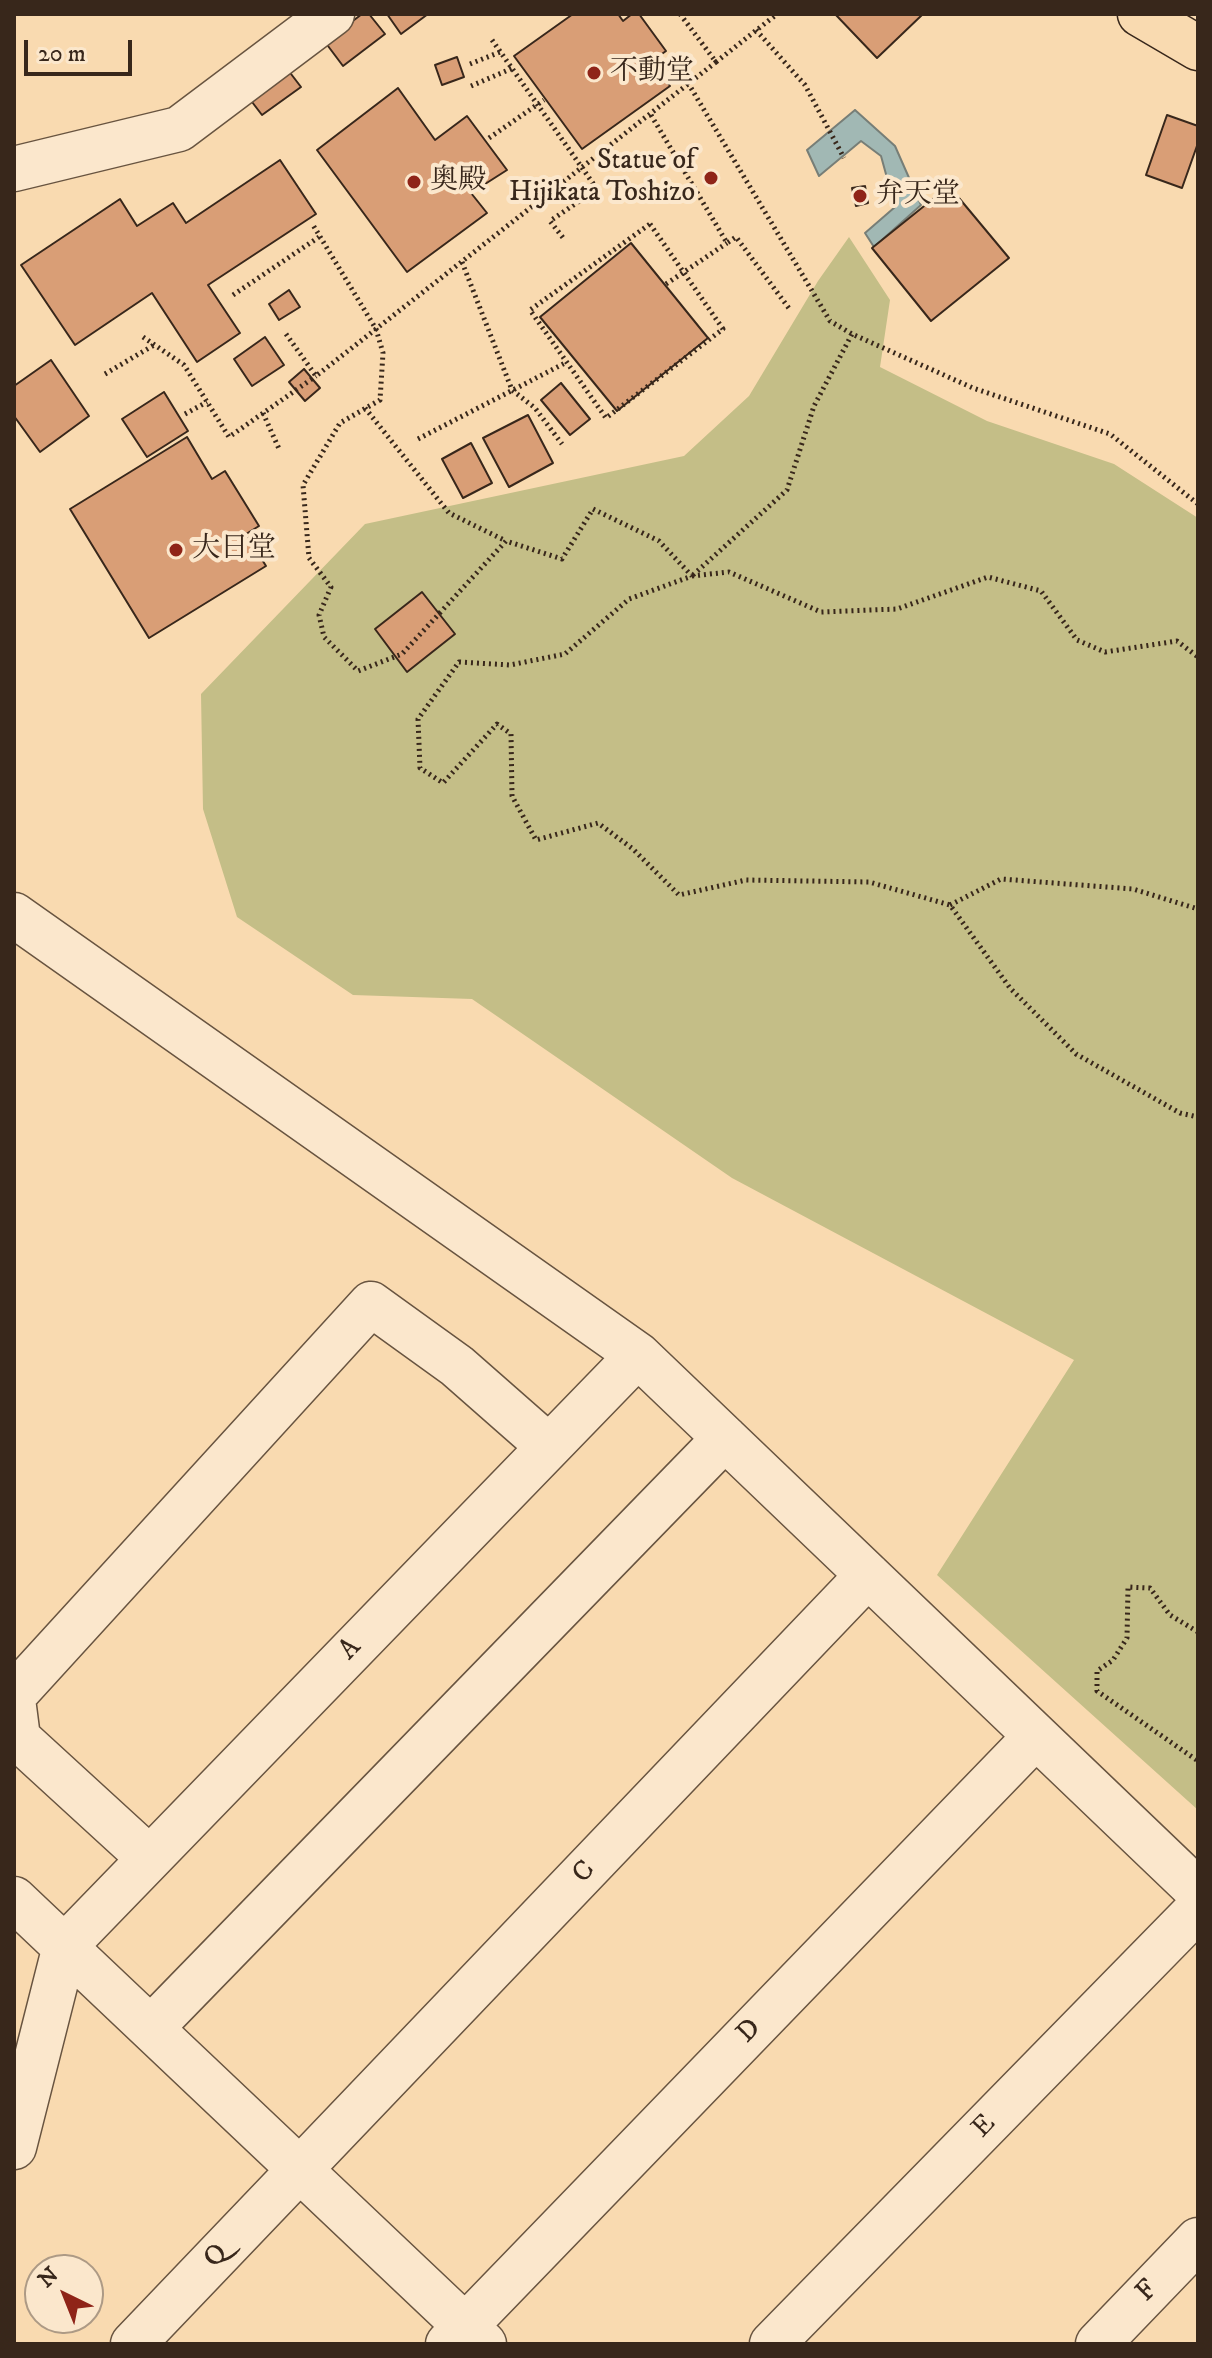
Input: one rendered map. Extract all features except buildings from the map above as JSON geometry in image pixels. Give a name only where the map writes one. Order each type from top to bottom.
[{"type":"main road","points":[[1140,14],[1191,34]]},
{"type":"street","points":[[14,169],[179,129],[329,15]]},
{"type":"street","points":[[14,915],[638,1355],[1198,1891]]},
{"type":"street","points":[[14,1695],[371,1304],[457,1366],[548,1446]]},
{"type":"street","name":"A","points":[[65,1946],[638,1355]]},
{"type":"street","points":[[151,2028],[725,1438]]},
{"type":"street","name":"C","points":[[301,2171],[868,1575]]},
{"type":"street","points":[[14,1707],[18,1738],[149,1858]]},
{"type":"street","name":"D","points":[[466,2338],[1035,1737]]},
{"type":"street","points":[[14,1899],[301,2171],[466,2338]]},
{"type":"street","name":"E","points":[[772,2344],[1198,1909]]},
{"type":"street","points":[[14,2147],[65,1946]]},
{"type":"street","name":"Q","points":[[133,2344],[301,2171]]},
{"type":"street","name":"F","points":[[1098,2344],[1198,2240]]},
{"type":"path","points":[[680,14],[716,62]]},
{"type":"path","points":[[143,337],[184,365],[229,437],[316,376],[777,14]]},
{"type":"path","points":[[756,30],[805,85],[824,115],[844,158]]},
{"type":"path","points":[[492,40],[541,102],[597,189],[550,221],[564,239]]},
{"type":"path","points":[[470,64],[500,52]]},
{"type":"path","points":[[471,86],[513,68]]},
{"type":"path","points":[[688,83],[830,321],[852,334],[973,388],[1110,434],[1198,504]]},
{"type":"path","points":[[489,138],[541,102]]},
{"type":"path","points":[[651,115],[727,243]]},
{"type":"path","points":[[650,224],[683,271],[723,329],[606,418],[530,310],[650,224]]},
{"type":"path","points":[[313,225],[376,329],[383,353],[380,400],[340,423],[303,485],[309,558],[331,587],[319,615],[324,637],[358,671],[402,654],[506,541]]},
{"type":"path","points":[[233,295],[319,237]]},
{"type":"path","points":[[666,284],[736,237],[791,311]]},
{"type":"path","points":[[462,262],[512,390],[535,408],[562,444]]},
{"type":"path","points":[[286,334],[316,376]]},
{"type":"path","points":[[692,576],[787,490],[814,406],[852,334]]},
{"type":"path","points":[[105,374],[154,345]]},
{"type":"path","points":[[418,439],[567,362]]},
{"type":"path","points":[[185,414],[207,402]]},
{"type":"path","points":[[365,408],[449,513],[506,541],[562,559],[593,509],[659,541],[692,576]]},
{"type":"path","points":[[263,413],[280,451]]},
{"type":"path","points":[[1198,657],[1177,641],[1105,652],[1077,640],[1041,591],[988,577],[897,609],[821,612],[729,572],[692,576],[629,599],[565,654],[510,665],[459,662],[418,719],[420,768],[443,783],[497,724],[511,734],[512,796],[536,840],[598,823],[633,849],[679,895],[746,880],[869,882],[950,905],[1010,988],[1076,1054],[1180,1113],[1198,1117]]},
{"type":"path","points":[[950,905],[1001,879],[1133,889],[1198,909]]},
{"type":"path","points":[[1198,1632],[1170,1615],[1150,1588],[1128,1587],[1127,1638],[1113,1660],[1097,1671],[1097,1691],[1198,1761]]},
{"type":"shaded area","points":[[849,237],[890,300],[880,367],[987,421],[1114,464],[1198,518],[1198,1810],[937,1575],[1074,1360],[732,1178],[472,999],[353,995],[237,917],[203,809],[201,694],[365,524],[684,456],[749,396],[818,281]]},
{"type":"water","points":[[855,110],[895,146],[921,205],[874,247],[865,233],[895,207],[881,156],[861,141],[819,176],[807,150]]},
{"type":"place","name":"不動堂","points":[[594,73]]},
{"type":"place","name":"Statue of Hijikata Toshizo","points":[[711,178]]},
{"type":"place","name":"奥殿","points":[[414,182]]},
{"type":"place","name":"弁天堂","points":[[860,196]]},
{"type":"place","name":"大日堂","points":[[176,550]]}]
